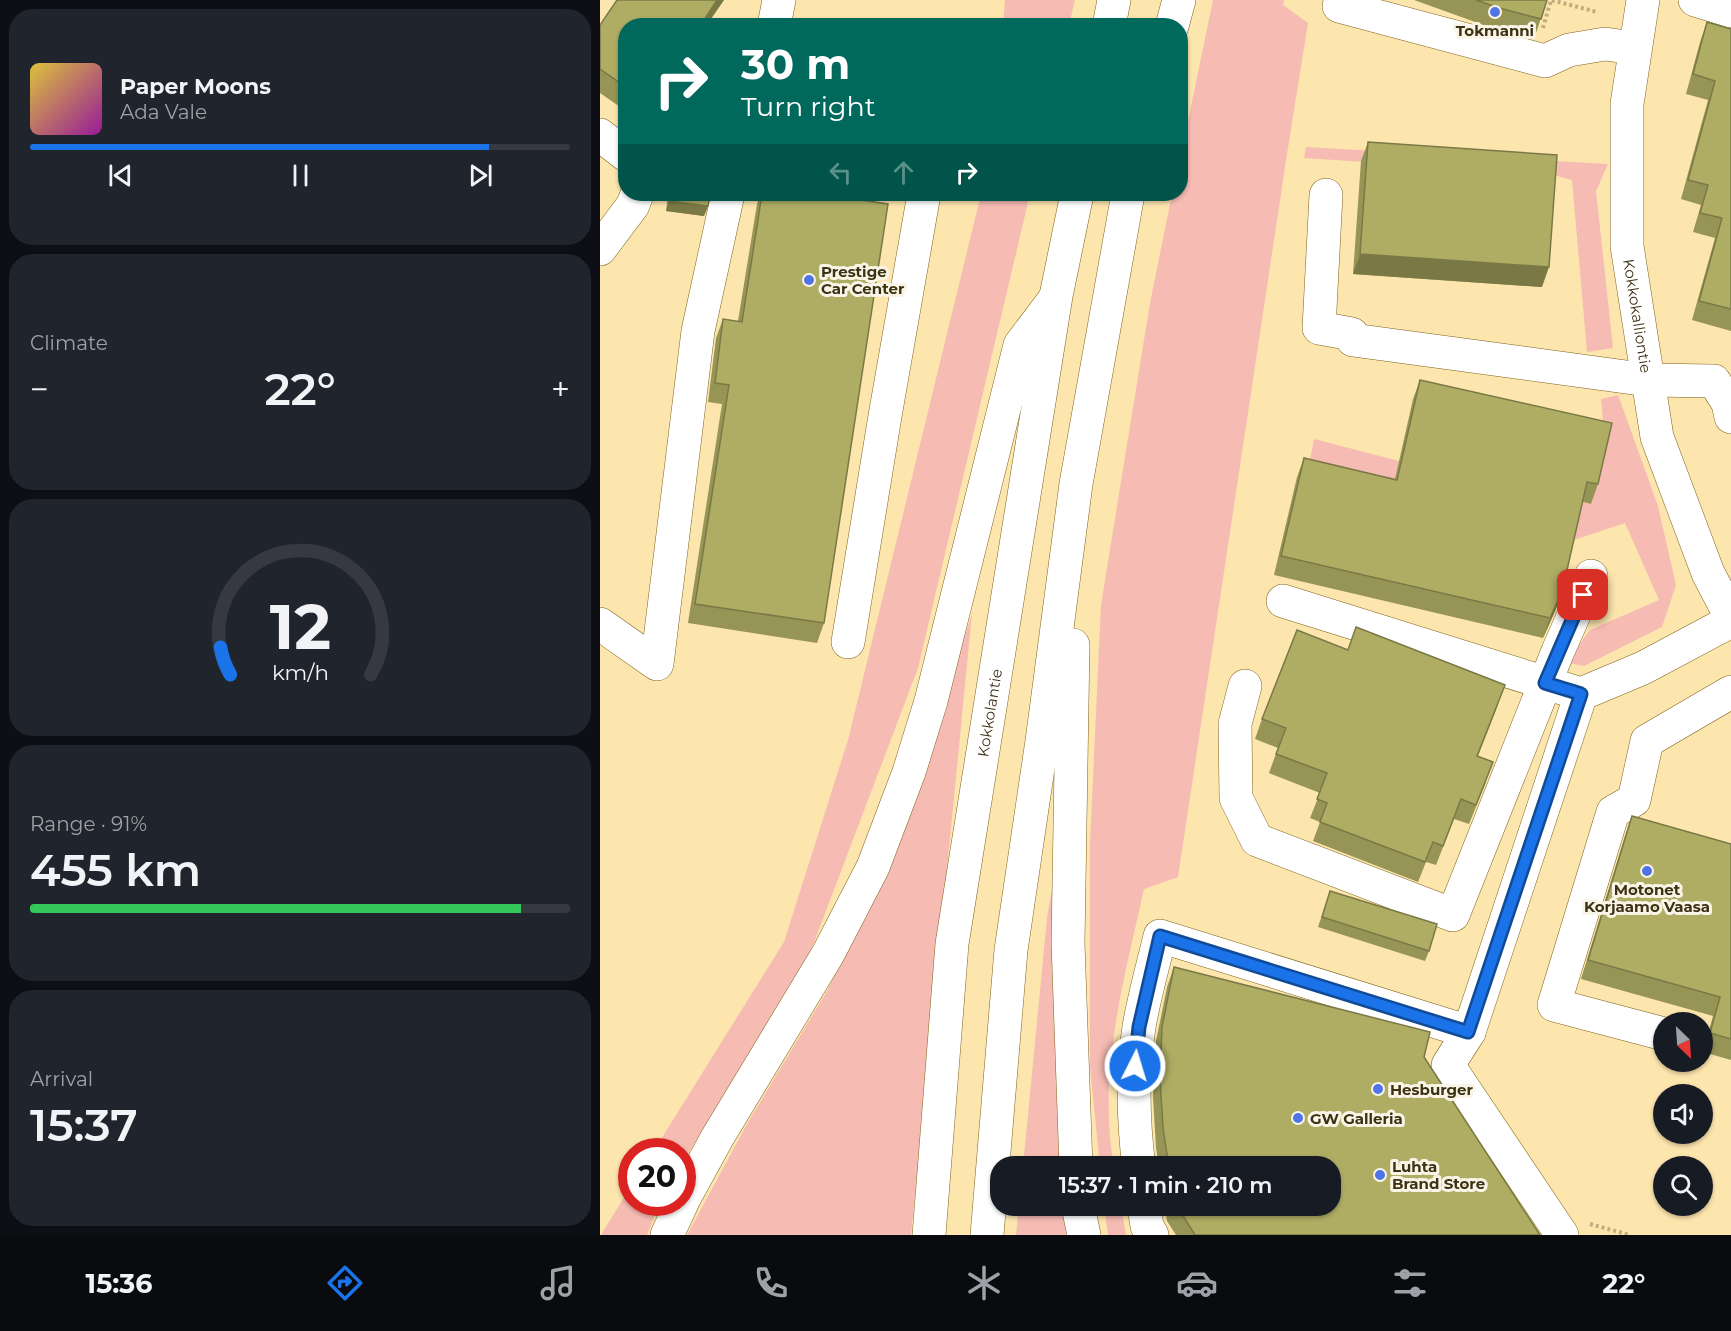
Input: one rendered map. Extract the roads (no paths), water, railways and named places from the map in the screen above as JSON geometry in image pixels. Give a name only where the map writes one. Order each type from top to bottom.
[{"type":"main road","points":[[776,18],[779,0]]},
{"type":"main road","points":[[1111,18],[1114,0]]},
{"type":"main road","points":[[1174,18],[1179,0]]},
{"type":"main road","name":"Kokkokalliontie","points":[[1643,0],[1627,104],[1627,246],[1657,437],[1708,573],[1731,619]]},
{"type":"main road","points":[[1695,0],[1731,11]]},
{"type":"main road","points":[[1339,6],[1545,61],[1569,50],[1605,44],[1634,48]]},
{"type":"main road","points":[[600,135],[618,148]]},
{"type":"main road","points":[[1326,195],[1319,328],[1352,334],[1353,340],[1648,380],[1714,381],[1728,403],[1731,417]]},
{"type":"main road","points":[[600,249],[634,201]]},
{"type":"main road","points":[[600,624],[657,664],[698,331],[726,201]]},
{"type":"main road","points":[[848,642],[923,201]]},
{"type":"main road","name":"Kokkolantie","points":[[929,1235],[952,944],[1056,296],[1076,201]]},
{"type":"main road","points":[[987,1235],[1011,950],[1044,729],[1076,484],[1127,201]]},
{"type":"main road","points":[[696,1177],[828,954],[873,867],[909,772],[931,701],[1020,345],[1056,296]]},
{"type":"main road","points":[[1076,484],[1068,943],[1076,1156]]},
{"type":"main road","points":[[1245,686],[1235,724],[1236,798],[1257,840],[1453,915],[1545,683],[1591,576]]},
{"type":"main road","points":[[1283,602],[1581,694],[1643,668],[1731,619]]},
{"type":"main road","points":[[1653,1031],[1554,1005],[1613,812],[1634,800],[1647,741],[1731,692]]},
{"type":"main road","points":[[1562,1235],[1448,1065],[1468,1032],[1581,694]]},
{"type":"main road","points":[[1138,1156],[1134,1085],[1139,1027],[1160,936],[1468,1032]]},
{"type":"main road","points":[[667,1235],[676,1216]]},
{"type":"main road","points":[[1080,1216],[1084,1235]]},
{"type":"main road","points":[[1146,1216],[1147,1226],[1152,1235]]},
{"type":"place","name":"Tokmanni","points":[[1495,12]]},
{"type":"place","name":"Prestige Car Center","points":[[809,280]]},
{"type":"place","name":"Motonet Korjaamo Vaasa","points":[[1647,871]]},
{"type":"place","name":"Hesburger","points":[[1378,1089]]},
{"type":"place","name":"GW Galleria","points":[[1298,1118]]},
{"type":"place","name":"Luhta Brand Store","points":[[1380,1175]]}]
